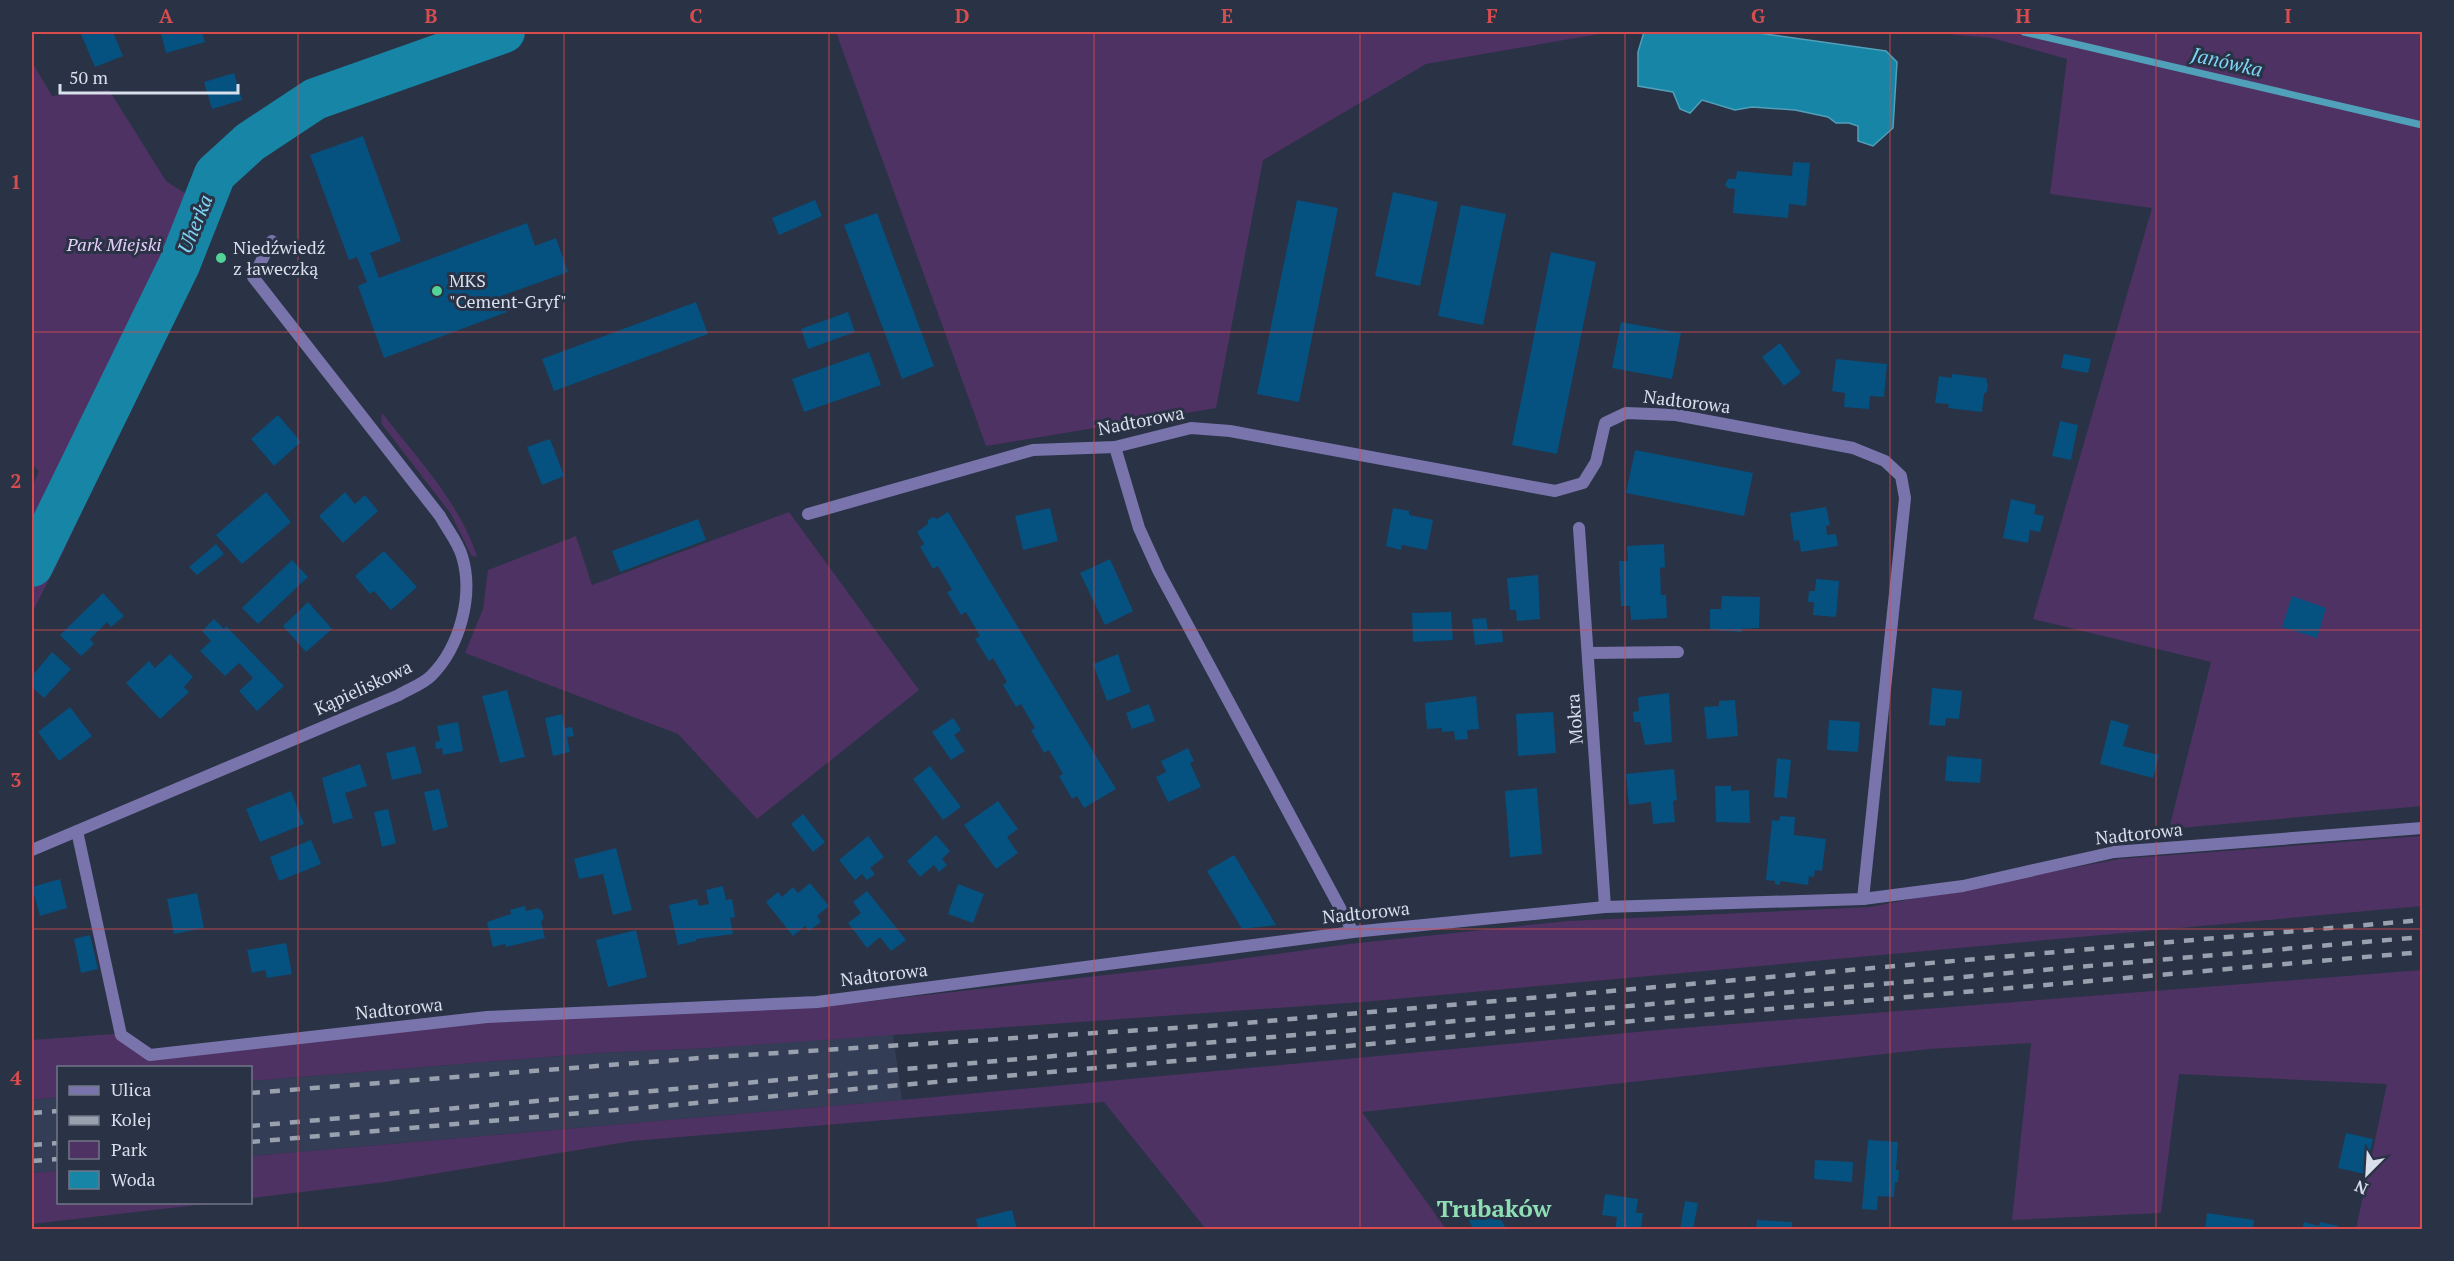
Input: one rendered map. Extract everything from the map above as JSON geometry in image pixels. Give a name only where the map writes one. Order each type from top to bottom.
[{"type":"street","name":"Kąpieliskowa","points":[[32,850],[399,694],[430,676],[449,650],[463,616],[468,582],[461,554],[440,516],[253,277],[272,241]]},
{"type":"street","name":"Nadtorowa","points":[[808,514],[1033,450],[1115,447],[1191,428],[1230,431],[1555,491],[1583,483],[1596,462],[1605,423],[1626,413],[1676,416],[1853,448],[1885,461],[1901,476],[1905,498],[1863,899]]},
{"type":"street","points":[[1115,447],[1139,528],[1159,572],[1353,932]]},
{"type":"street","name":"Mokra","points":[[1579,528],[1605,907]]},
{"type":"street","points":[[1588,653],[1678,652]]},
{"type":"street","name":"Nadtorowa","points":[[77,831],[121,1035],[150,1055],[487,1017],[817,1002],[1353,932],[1605,907],[1863,899],[1963,886],[2114,852],[2422,828]]},
{"type":"shaded area","points":[[893,1034],[902,1100],[252,1156],[252,1081],[597,1053],[710,1048]]},
{"type":"shaded area","points":[[57,1097],[57,1171],[32,1173],[32,1100]]},
{"type":"green space","points":[[836,32],[1610,32],[1426,64],[1263,160],[1216,408],[986,446]]},
{"type":"green space","points":[[1925,32],[2422,32],[2422,806],[2169,829],[2211,662],[2033,619],[2152,208],[2050,194],[2067,59],[1992,38]]},
{"type":"green space","name":"Park Miejski","points":[[32,62],[52,96],[109,90],[166,181],[218,215],[64,550],[32,613],[32,487],[39,471],[32,465]]},
{"type":"green space","points":[[382,413],[449,500],[470,537],[477,557],[471,555],[451,514],[381,423]]},
{"type":"green space","points":[[789,512],[919,690],[757,819],[678,734],[465,653],[483,609],[488,570],[576,536],[592,585]]},
{"type":"green space","points":[[2422,836],[2422,906],[1362,1002],[710,1048],[597,1053],[252,1081],[252,1066],[57,1066],[57,1097],[32,1100],[32,1040],[114,1034],[150,1055],[489,1021],[818,1007],[1204,964],[1349,944],[1568,921],[1870,907],[2119,859]]},
{"type":"green space","points":[[2422,970],[2422,1229],[2356,1229],[2387,1084],[2179,1074],[2161,1213],[2012,1220],[2031,1043],[1929,1049],[1362,1112],[1446,1229],[1206,1229],[1104,1102],[632,1141],[385,1182],[252,1198],[252,1156],[902,1100],[1669,1029]]},
{"type":"green space","points":[[57,1171],[57,1204],[205,1204],[32,1224],[32,1173]]},
{"type":"water","points":[[1644,32],[1751,32],[1886,51],[1897,62],[1893,128],[1873,146],[1858,141],[1858,126],[1836,123],[1828,117],[1795,110],[1752,107],[1735,110],[1702,100],[1690,113],[1680,109],[1673,92],[1638,86],[1638,52]]},
{"type":"building","points":[[80,32],[113,32],[123,56],[95,67]]},
{"type":"building","points":[[202,32],[205,42],[166,53],[161,34]]},
{"type":"building","points":[[234,73],[242,100],[212,109],[204,82]]},
{"type":"building","name":"MKS \"Cement-Gryf\"","points":[[363,136],[401,241],[370,253],[379,278],[527,223],[535,246],[556,238],[568,272],[501,296],[507,312],[384,358],[358,286],[367,282],[357,257],[349,260],[310,155]]},
{"type":"building","points":[[1793,162],[1810,163],[1806,206],[1789,204],[1788,218],[1733,213],[1735,189],[1725,185],[1728,179],[1736,179],[1737,171],[1792,176]]},
{"type":"building","points":[[1393,192],[1438,202],[1420,286],[1375,276]]},
{"type":"building","points":[[815,200],[822,216],[779,235],[772,218]]},
{"type":"building","points":[[1297,200],[1338,208],[1299,402],[1257,394]]},
{"type":"building","points":[[1461,205],[1506,214],[1483,325],[1438,316]]},
{"type":"building","points":[[877,213],[934,366],[902,379],[844,225]]},
{"type":"building","points":[[1551,252],[1596,262],[1557,454],[1512,445]]},
{"type":"building","points":[[696,302],[708,334],[554,391],[542,359]]},
{"type":"building","points":[[848,312],[855,332],[808,349],[801,329]]},
{"type":"building","points":[[1621,322],[1681,333],[1672,379],[1612,368]]},
{"type":"building","points":[[1780,343],[1801,373],[1784,386],[1762,357]]},
{"type":"building","points":[[869,352],[881,385],[804,412],[792,379]]},
{"type":"building","points":[[2064,354],[2091,359],[2088,373],[2061,368]]},
{"type":"building","points":[[1836,359],[1887,364],[1884,397],[1870,396],[1869,409],[1844,407],[1845,393],[1832,391]]},
{"type":"building","points":[[1952,374],[1986,378],[1988,386],[1984,394],[1982,412],[1948,408],[1949,404],[1935,403],[1939,376],[1952,378]]},
{"type":"building","points":[[278,415],[301,442],[274,466],[251,439]]},
{"type":"building","points":[[2060,421],[2078,425],[2071,460],[2052,456]]},
{"type":"building","points":[[550,439],[564,476],[542,485],[527,447]]},
{"type":"building","points":[[1635,450],[1753,473],[1744,516],[1626,493]]},
{"type":"building","points":[[266,492],[291,522],[242,564],[216,535]]},
{"type":"building","points":[[345,492],[355,504],[365,495],[378,511],[343,543],[319,516]]},
{"type":"building","points":[[2011,499],[2036,505],[2034,514],[2044,516],[2040,532],[2030,530],[2028,543],[2003,538]]},
{"type":"building","points":[[1826,507],[1830,525],[1826,526],[1827,535],[1836,534],[1838,546],[1801,552],[1799,540],[1794,541],[1790,513]]},
{"type":"building","points":[[1050,508],[1058,541],[1023,550],[1015,516]]},
{"type":"building","points":[[1393,508],[1409,511],[1409,515],[1433,520],[1427,550],[1402,545],[1401,550],[1386,546]]},
{"type":"building","points":[[948,512],[1116,789],[1084,808],[1077,796],[1072,799],[1059,776],[1063,774],[1049,750],[1044,753],[1031,730],[1035,728],[1021,704],[1016,707],[1003,685],[1007,682],[993,658],[989,661],[975,639],[980,636],[966,612],[961,615],[947,592],[952,590],[938,566],[933,569],[920,547],[924,544],[917,532],[928,524],[928,520],[933,517],[937,519]]},
{"type":"building","points":[[698,519],[706,540],[620,572],[612,551]]},
{"type":"building","points":[[216,544],[224,554],[197,575],[189,567]]},
{"type":"building","points":[[1664,544],[1665,567],[1660,568],[1661,595],[1666,595],[1667,618],[1631,620],[1630,606],[1621,606],[1619,561],[1628,561],[1627,546]]},
{"type":"building","points":[[384,551],[417,587],[391,610],[374,591],[370,594],[355,576]]},
{"type":"building","points":[[1110,559],[1133,611],[1105,625],[1080,573]]},
{"type":"building","points":[[292,560],[308,577],[258,624],[242,608]]},
{"type":"building","points":[[1538,575],[1540,619],[1517,621],[1516,610],[1510,610],[1507,578]]},
{"type":"building","points":[[1816,579],[1839,581],[1836,617],[1813,615],[1814,602],[1808,602],[1809,591],[1815,591]]},
{"type":"building","points":[[103,593],[124,616],[111,627],[107,622],[90,639],[94,644],[81,656],[60,635]]},
{"type":"building","points":[[1722,596],[1760,597],[1759,628],[1742,629],[1742,632],[1710,630],[1710,609],[1721,609]]},
{"type":"building","points":[[2292,596],[2326,608],[2317,638],[2282,627]]},
{"type":"building","points":[[308,602],[332,629],[306,652],[283,626]]},
{"type":"building","points":[[1451,612],[1453,640],[1413,642],[1412,613]]},
{"type":"building","points":[[1486,618],[1488,630],[1502,629],[1503,642],[1475,645],[1472,619]]},
{"type":"building","points":[[214,619],[224,629],[226,626],[284,686],[257,711],[239,691],[253,678],[239,663],[225,676],[200,651],[211,641],[202,631]]},
{"type":"building","points":[[52,652],[71,669],[44,698],[32,687],[32,676]]},
{"type":"building","points":[[170,654],[193,677],[184,687],[189,692],[160,719],[126,683],[149,661],[155,668]]},
{"type":"building","points":[[1118,654],[1131,692],[1107,701],[1093,664]]},
{"type":"building","points":[[1932,688],[1962,691],[1959,719],[1946,718],[1945,726],[1929,725]]},
{"type":"building","points":[[507,690],[525,757],[500,763],[482,696]]},
{"type":"building","points":[[1669,693],[1672,742],[1645,745],[1640,722],[1634,722],[1633,712],[1639,711],[1638,697]]},
{"type":"building","points":[[1476,696],[1479,729],[1467,730],[1468,739],[1455,740],[1454,731],[1442,732],[1442,728],[1427,729],[1425,703]]},
{"type":"building","points":[[1735,700],[1738,736],[1707,739],[1704,707],[1719,706],[1719,701]]},
{"type":"building","points":[[1149,704],[1155,721],[1132,729],[1126,713]]},
{"type":"building","points":[[70,707],[92,736],[59,761],[38,732]]},
{"type":"building","points":[[1553,712],[1556,753],[1518,756],[1516,714]]},
{"type":"building","points":[[562,714],[565,728],[572,727],[574,736],[567,737],[570,752],[553,756],[545,718]]},
{"type":"building","points":[[953,718],[961,730],[954,735],[965,751],[951,760],[932,732]]},
{"type":"building","points":[[1829,720],[1860,722],[1858,752],[1827,750]]},
{"type":"building","points":[[2111,720],[2129,725],[2123,746],[2159,755],[2153,778],[2100,764]]},
{"type":"building","points":[[458,722],[463,751],[443,755],[442,748],[436,749],[435,742],[440,741],[437,726]]},
{"type":"building","points":[[415,746],[422,773],[392,780],[386,753]]},
{"type":"building","points":[[1188,748],[1194,761],[1190,763],[1201,787],[1168,802],[1156,777],[1166,772],[1161,761]]},
{"type":"building","points":[[1947,756],[1982,759],[1980,783],[1945,781]]},
{"type":"building","points":[[1777,758],[1791,760],[1787,798],[1774,797]]},
{"type":"building","points":[[360,764],[367,786],[345,793],[353,818],[333,824],[322,778]]},
{"type":"building","points":[[930,766],[961,807],[943,820],[913,779]]},
{"type":"building","points":[[1674,769],[1677,800],[1673,801],[1675,822],[1653,824],[1651,802],[1629,805],[1626,774]]},
{"type":"building","points":[[1715,786],[1731,786],[1731,791],[1749,790],[1750,823],[1716,822]]},
{"type":"building","points":[[1537,788],[1542,854],[1510,857],[1505,791]]},
{"type":"building","points":[[439,789],[448,827],[433,831],[424,792]]},
{"type":"building","points":[[291,791],[304,824],[260,842],[246,809]]},
{"type":"building","points":[[998,801],[1018,829],[1007,837],[1018,853],[996,869],[964,825]]},
{"type":"building","points":[[388,809],[396,843],[382,847],[374,812]]},
{"type":"building","points":[[803,814],[825,842],[813,852],[791,824]]},
{"type":"building","points":[[1780,816],[1795,817],[1794,835],[1826,839],[1822,871],[1815,870],[1814,877],[1809,876],[1808,885],[1780,881],[1780,885],[1775,884],[1775,881],[1766,880],[1772,820],[1779,821]]},
{"type":"building","points":[[936,835],[950,851],[942,859],[947,865],[939,872],[934,865],[920,877],[907,861]]},
{"type":"building","points":[[868,836],[884,857],[870,868],[875,874],[867,880],[862,874],[855,880],[839,860]]},
{"type":"building","points":[[311,840],[321,864],[279,881],[270,857]]},
{"type":"building","points":[[616,848],[632,910],[613,915],[603,874],[579,879],[574,859]]},
{"type":"building","points":[[1234,855],[1276,925],[1242,929],[1207,871]]},
{"type":"building","points":[[60,879],[67,908],[40,916],[32,887]]},
{"type":"building","points":[[810,883],[829,906],[817,916],[821,922],[809,931],[805,926],[793,936],[766,902],[778,892],[782,897],[793,887],[798,893]]},
{"type":"building","points":[[958,884],[984,894],[973,923],[948,914]]},
{"type":"building","points":[[723,886],[726,900],[732,899],[735,917],[730,918],[733,934],[696,939],[696,941],[678,945],[669,905],[697,899],[699,906],[709,904],[706,890]]},
{"type":"building","points":[[867,891],[906,940],[891,951],[880,937],[867,948],[848,923],[861,913],[853,902]]},
{"type":"building","points":[[197,893],[204,928],[174,934],[167,899]]},
{"type":"building","points":[[525,906],[526,911],[538,908],[542,911],[544,918],[541,922],[545,938],[506,947],[505,944],[493,947],[487,922],[511,914],[510,910]]},
{"type":"building","points":[[636,930],[647,977],[608,987],[596,940]]},
{"type":"building","points":[[90,935],[98,969],[81,973],[74,939]]},
{"type":"building","points":[[286,943],[292,974],[267,978],[265,970],[252,973],[247,950]]},
{"type":"building","points":[[2346,1133],[2373,1139],[2365,1174],[2338,1168]]},
{"type":"building","points":[[1868,1140],[1898,1142],[1896,1170],[1899,1170],[1894,1197],[1878,1196],[1877,1210],[1862,1209]]},
{"type":"building","points":[[1815,1160],[1853,1162],[1852,1182],[1814,1179]]},
{"type":"building","points":[[1605,1194],[1638,1199],[1636,1213],[1643,1213],[1641,1228],[1615,1230],[1617,1217],[1602,1215]]},
{"type":"building","points":[[1685,1201],[1698,1203],[1693,1230],[1680,1230]]},
{"type":"building","points":[[1492,1205],[1507,1230],[1474,1230],[1468,1219]]},
{"type":"building","points":[[1012,1210],[1017,1230],[978,1230],[976,1219]]},
{"type":"building","points":[[2207,1213],[2254,1220],[2253,1230],[2205,1230]]},
{"type":"building","points":[[1757,1220],[1792,1222],[1792,1230],[1756,1230]]},
{"type":"building","points":[[2304,1222],[2319,1226],[2320,1222],[2338,1226],[2337,1230],[2302,1230]]},
{"type":"waterway","name":"Uherka","points":[[32,566],[179,265],[215,174],[250,142],[315,99],[504,32]]},
{"type":"waterway","name":"Janówka","points":[[2024,32],[2422,125]]},
{"type":"railway","points":[[252,1093],[713,1057],[1222,1025],[2422,920]]},
{"type":"railway","points":[[252,1126],[2422,937]]},
{"type":"railway","points":[[252,1142],[2422,952]]},
{"type":"railway","points":[[32,1113],[57,1111]]},
{"type":"railway","points":[[32,1145],[57,1143]]},
{"type":"railway","points":[[32,1161],[57,1159]]},
{"type":"place","name":"Niedźwiedź z ławeczką","points":[[221,258]]},
{"type":"place","name":"MKS \"Cement-Gryf\"","points":[[437,291]]},
{"type":"district","name":"Trubaków","points":[[1494,1209]]}]
